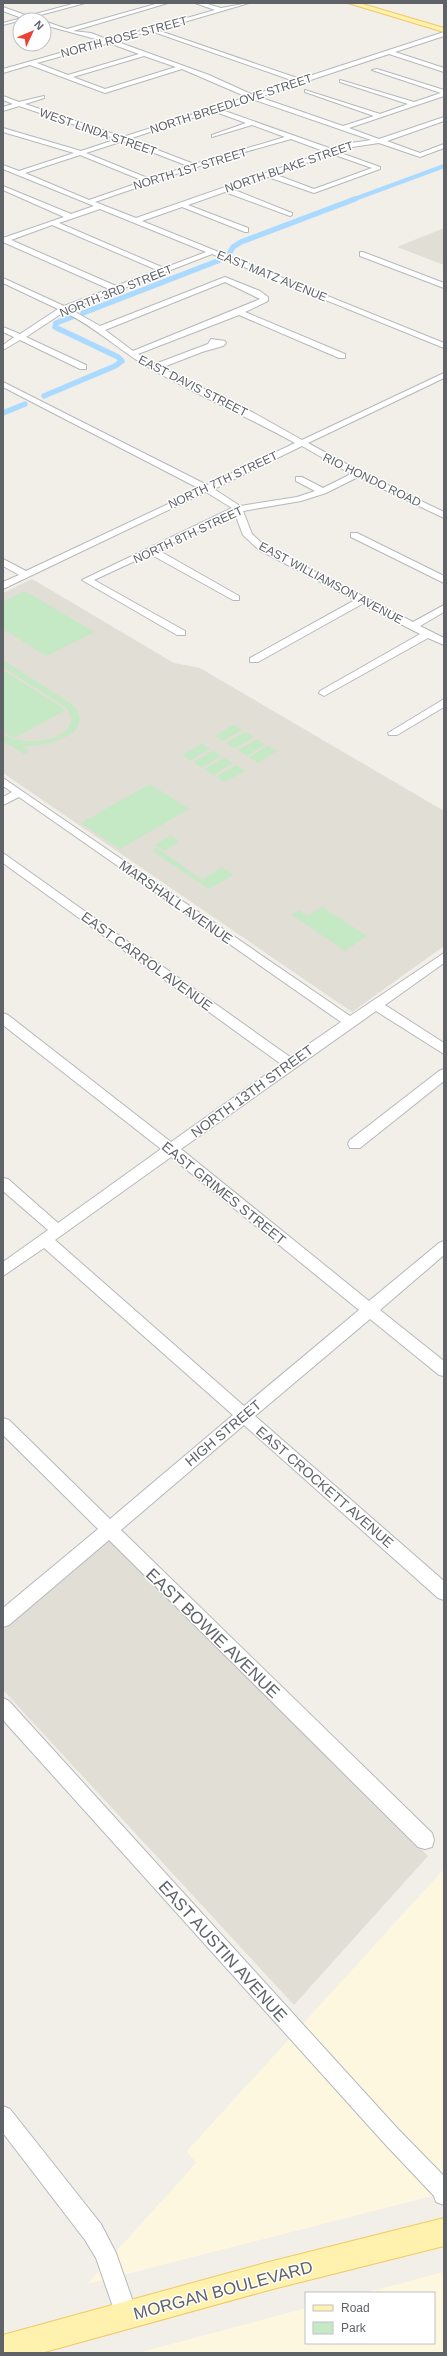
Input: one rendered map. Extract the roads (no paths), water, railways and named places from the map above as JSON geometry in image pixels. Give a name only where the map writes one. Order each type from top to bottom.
[{"type":"main road","points":[[351,3],[391,15],[444,28]]},
{"type":"main road","points":[[369,3],[444,28]]},
{"type":"main road","name":"MORGAN BOULEVARD","points":[[3,2349],[128,2316],[256,2279],[444,2232]]},
{"type":"street","points":[[50,12],[82,3]]},
{"type":"street","points":[[67,31],[165,3]]},
{"type":"street","points":[[198,3],[221,10]]},
{"type":"street","name":"NORTH ROSE STREET","points":[[3,71],[246,3]]},
{"type":"street","points":[[5,24],[12,22]]},
{"type":"street","points":[[175,24],[186,27]]},
{"type":"street","points":[[52,26],[108,42],[183,67],[214,78],[235,90],[420,155],[444,146]]},
{"type":"street","points":[[152,30],[300,81]]},
{"type":"street","name":"NORTH BREEDLOVE STREET","points":[[19,173],[124,140],[444,34]]},
{"type":"street","points":[[390,52],[444,70]]},
{"type":"street","points":[[67,77],[144,54]]},
{"type":"street","points":[[30,63],[105,91],[183,67]]},
{"type":"street","points":[[375,70],[444,93]]},
{"type":"street","points":[[342,81],[413,104]]},
{"type":"street","points":[[307,91],[380,116]]},
{"type":"street","points":[[344,128],[444,93]]},
{"type":"street","points":[[3,109],[42,97]]},
{"type":"street","name":"WEST LINDA STREET","points":[[3,98],[194,166]]},
{"type":"street","points":[[215,110],[378,168],[314,191],[267,174]]},
{"type":"street","name":"NORTH BLAKE STREET","points":[[135,221],[356,143],[398,136],[444,119]]},
{"type":"street","points":[[214,136],[253,123]]},
{"type":"street","points":[[3,130],[19,136],[50,142],[82,153],[150,181]]},
{"type":"street","name":"NORTH 1ST STREET","points":[[88,202],[194,166],[292,137]]},
{"type":"street","name":"EAST MATZ AVENUE","points":[[3,167],[444,346]]},
{"type":"street","points":[[3,188],[71,217]]},
{"type":"street","points":[[225,188],[290,214]]},
{"type":"street","points":[[182,204],[245,230]]},
{"type":"street","points":[[4,240],[99,207]]},
{"type":"street","points":[[53,223],[165,271]]},
{"type":"street","points":[[3,231],[15,236]]},
{"type":"street","points":[[4,240],[115,289]]},
{"type":"street","name":"NORTH 3RD STREET","points":[[3,348],[64,309],[212,252]]},
{"type":"street","points":[[363,254],[444,286]]},
{"type":"street","points":[[100,329],[225,279],[257,293],[265,299],[260,304],[132,354]]},
{"type":"street","name":"EAST DAVIS STREET","points":[[3,280],[64,309],[100,329],[132,354],[155,368],[249,414],[301,444]]},
{"type":"street","points":[[238,312],[342,356]]},
{"type":"street","points":[[3,328],[83,367]]},
{"type":"street","points":[[155,368],[168,366],[174,361],[212,345]]},
{"type":"street","name":"NORTH 7TH STREET","points":[[3,586],[444,375]]},
{"type":"street","points":[[3,384],[207,488],[238,509]]},
{"type":"street","name":"RIO HONDO ROAD","points":[[301,444],[358,474],[444,515]]},
{"type":"street","name":"NORTH 8TH STREET","points":[[181,633],[87,580],[152,551],[238,509],[298,499],[323,491],[358,474]]},
{"type":"street","points":[[299,479],[323,491]]},
{"type":"street","name":"EAST WILLIAMSON AVENUE","points":[[238,509],[248,535],[262,548],[444,642]]},
{"type":"street","points":[[354,535],[444,580]]},
{"type":"street","points":[[152,551],[236,598]]},
{"type":"street","points":[[3,562],[26,575]]},
{"type":"street","points":[[254,660],[362,600]]},
{"type":"street","points":[[413,626],[444,608]]},
{"type":"street","points":[[324,692],[427,634]]},
{"type":"street","points":[[393,733],[444,702]]},
{"type":"street","name":"MARSHALL AVENUE","points":[[3,782],[350,1022]]},
{"type":"street","points":[[3,802],[20,793]]},
{"type":"street","name":"EAST CARROL AVENUE","points":[[3,858],[290,1064]]},
{"type":"street","name":"NORTH 13TH STREET","points":[[3,1270],[290,1064],[444,957]]},
{"type":"street","points":[[376,1005],[444,1049]]},
{"type":"street","name":"EAST GRIMES STREET","points":[[3,1018],[171,1149],[444,1370]]},
{"type":"street","points":[[355,1144],[444,1074]]},
{"type":"street","points":[[3,1183],[58,1231]]},
{"type":"street","name":"EAST CROCKETT AVENUE","points":[[45,1240],[444,1592]]},
{"type":"street","name":"HIGH STREET","points":[[3,1619],[444,1248]]},
{"type":"street","name":"EAST BOWIE AVENUE","points":[[3,1425],[425,1840]]},
{"type":"street","name":"EAST AUSTIN AVENUE","points":[[3,1707],[391,2136],[442,2189],[444,2194]]},
{"type":"street","points":[[3,2116],[93,2232],[105,2253],[128,2316]]},
{"type":"waterway","points":[[352,200],[444,166]]},
{"type":"waterway","points":[[229,254],[233,247],[241,242],[355,199]]},
{"type":"waterway","points":[[83,313],[220,260]]},
{"type":"waterway","points":[[44,396],[115,366],[122,361],[118,357],[55,327],[56,323],[72,317]]},
{"type":"waterway","points":[[3,413],[25,404]]}]
